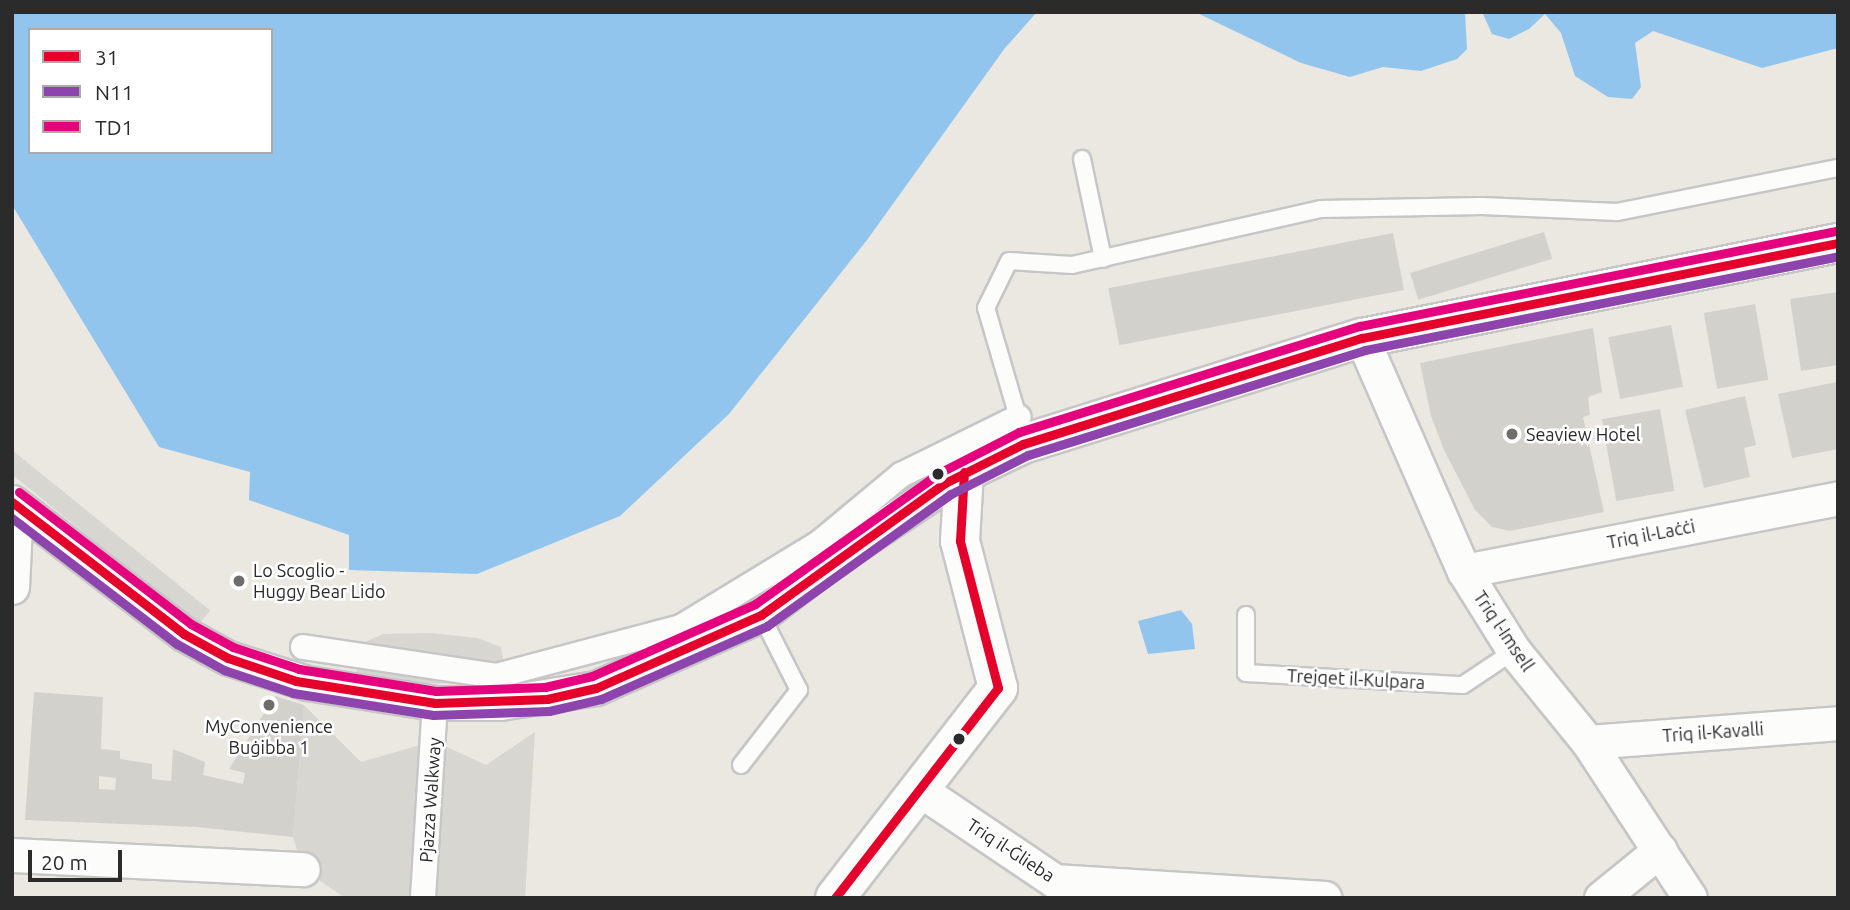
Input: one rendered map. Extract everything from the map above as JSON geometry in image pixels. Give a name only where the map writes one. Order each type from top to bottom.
[{"type":"street","points":[[303,648],[496,676],[681,627],[819,543],[901,475],[1021,430],[1362,338],[1838,243]]},
{"type":"street","name":"Triq l-Imsell","points":[[1362,338],[1464,570],[1514,651],[1588,742],[1690,898]]},
{"type":"street","points":[[14,503],[208,649],[296,681],[435,703],[536,700],[596,688],[761,615],[829,562],[964,472],[1021,430]]},
{"type":"street","points":[[835,898],[917,788],[998,688],[960,541],[964,472]]},
{"type":"street","name":"Triq il-Laċċi","points":[[1464,570],[1838,498]]},
{"type":"street","points":[[12,587],[14,503]]},
{"type":"street","name":"Pjazza Walkway","points":[[423,898],[435,703]]},
{"type":"street","name":"Triq il-Kavalli","points":[[1588,742],[1838,723]]},
{"type":"street","name":"Triq il-Ġlieba","points":[[917,788],[1055,881],[1163,892],[1324,898]]},
{"type":"street","points":[[1601,898],[1660,850]]},
{"type":"street","points":[[12,855],[303,869]]},
{"type":"lane","points":[[1082,159],[1103,259]]},
{"type":"lane","points":[[1021,430],[986,307],[1009,261],[1072,265],[1321,209],[1482,206],[1617,212],[1838,169]]},
{"type":"lane","points":[[741,765],[799,690],[761,615]]},
{"type":"lane","name":"Trejqet il-Kulpara","points":[[1246,615],[1246,673],[1463,685],[1514,651]]},
{"type":"shaded area","points":[[12,450],[210,610],[198,625],[12,474]]},
{"type":"shaded area","points":[[431,633],[477,638],[501,647],[507,682],[407,684],[356,676],[363,643],[383,634]]},
{"type":"shaded area","points":[[304,705],[361,762],[434,741],[486,765],[535,732],[525,898],[345,898],[303,869],[293,837]]},
{"type":"water","points":[[12,12],[1037,12],[1005,48],[867,240],[729,414],[620,516],[477,574],[349,570],[349,535],[249,500],[250,472],[159,447],[12,205]]},
{"type":"water","points":[[1195,12],[1465,12],[1467,49],[1457,59],[1421,71],[1383,67],[1350,77],[1301,63]]},
{"type":"water","points":[[1469,12],[1838,12],[1838,48],[1762,68],[1653,31],[1635,43],[1641,87],[1632,99],[1608,97],[1575,76],[1561,33],[1545,14],[1529,29],[1509,39],[1492,34],[1483,14]]},
{"type":"water","points":[[1181,610],[1192,624],[1195,649],[1148,654],[1138,621]]},
{"type":"building","points":[[1544,232],[1552,259],[1418,300],[1410,273]]},
{"type":"building","points":[[1393,233],[1404,290],[1119,345],[1108,288]]},
{"type":"building","points":[[1838,292],[1838,365],[1801,371],[1790,299]]},
{"type":"building","points":[[1755,304],[1768,380],[1717,389],[1704,313]]},
{"type":"building","points":[[1671,325],[1683,387],[1620,399],[1608,337]]},
{"type":"building","name":"Seaview Hotel","points":[[1593,328],[1602,392],[1588,397],[1590,415],[1583,417],[1604,512],[1510,531],[1492,527],[1475,510],[1444,450],[1431,416],[1420,363]]},
{"type":"building","points":[[1836,382],[1838,449],[1792,458],[1778,394]]},
{"type":"building","points":[[1745,396],[1756,445],[1744,448],[1750,477],[1704,488],[1685,410]]},
{"type":"building","points":[[1660,409],[1674,491],[1616,501],[1602,419]]},
{"type":"building","points":[[34,692],[103,697],[101,749],[120,751],[120,759],[152,764],[152,779],[171,781],[173,749],[205,762],[203,775],[243,784],[245,773],[229,769],[275,696],[304,705],[293,837],[196,827],[25,820]],"holes":[[[99,776],[116,778],[115,790],[99,789]]]},
{"type":"transit line","name":"TD1","points":[[19,492],[191,624],[233,647],[299,669],[436,691],[545,687],[592,676],[755,604],[939,473],[1019,432],[1360,326],[1836,231]]},
{"type":"transit line","name":"31","points":[[12,502],[184,634],[228,658],[296,681],[435,703],[547,699],[596,688],[761,615],[945,483],[1023,444],[1362,338],[1838,243]]},
{"type":"transit line","name":"N11","points":[[12,518],[177,644],[224,670],[293,693],[433,715],[549,711],[601,699],[767,626],[951,494],[1028,455],[1365,350],[1838,256]]},
{"type":"transit line","name":"31","points":[[835,898],[998,688],[960,541],[964,472]]},
{"type":"place","name":"Seaview Hotel","points":[[1512,434]]},
{"type":"place","name":"Lo Scoglio - Huggy Bear Lido","points":[[239,581]]},
{"type":"place","name":"MyConvenience Buġibba 1","points":[[269,705]]}]
